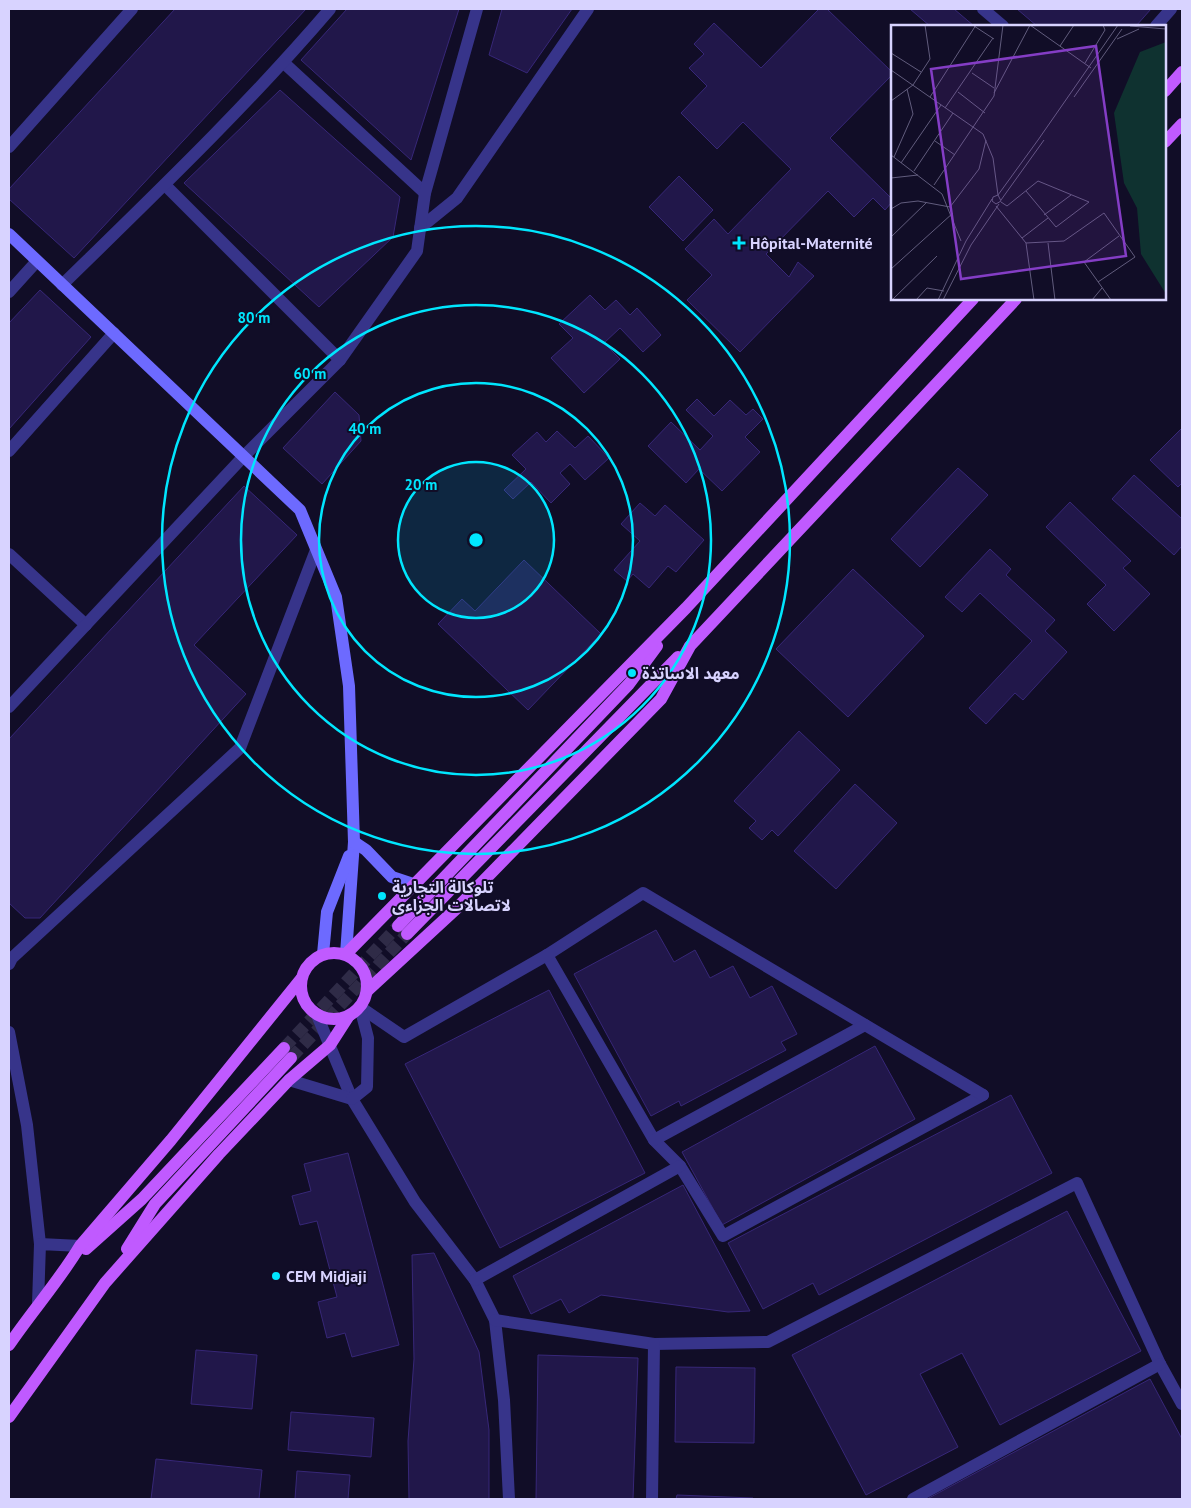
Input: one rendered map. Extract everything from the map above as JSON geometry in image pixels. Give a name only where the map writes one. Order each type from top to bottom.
[{"type":"main road","points":[[1166,90],[1182,72]]},
{"type":"main road","points":[[1166,141],[1182,124]]},
{"type":"main road","points":[[346,954],[686,608],[972,300]]},
{"type":"main road","points":[[686,608],[630,684],[402,930],[690,646],[1015,300]]},
{"type":"main road","points":[[368,990],[457,908],[661,699],[690,646]]},
{"type":"main road","points":[[9,1345],[68,1266],[80,1246],[171,1140],[301,979],[306,968],[313,960],[323,954],[334,952],[346,954],[355,960],[363,968],[367,978],[368,990],[360,1007],[348,1017],[330,1045],[290,1080],[219,1154],[105,1283]]},
{"type":"main road","points":[[301,979],[304,1000],[317,1015],[327,1019],[348,1017]]},
{"type":"main road","points":[[9,1417],[105,1283],[155,1204],[287,1053],[142,1199],[68,1266]]},
{"type":"street","points":[[9,146],[132,9]]},
{"type":"street","points":[[62,285],[165,185],[284,63],[330,9]]},
{"type":"street","points":[[9,707],[244,456],[340,360],[417,251],[424,193],[477,9]]},
{"type":"street","points":[[420,228],[457,198],[588,9]]},
{"type":"street","points":[[983,9],[1002,25]]},
{"type":"street","points":[[1157,25],[1171,9]]},
{"type":"street","points":[[284,63],[424,193]]},
{"type":"street","points":[[165,185],[340,360]]},
{"type":"street","points":[[9,234],[300,510],[336,597],[349,686],[354,842],[346,954]]},
{"type":"street","points":[[9,292],[37,261]]},
{"type":"street","points":[[9,451],[114,333]]},
{"type":"street","points":[[9,964],[12,958],[240,748],[316,550]]},
{"type":"street","points":[[9,554],[86,625]]},
{"type":"street","points":[[354,842],[366,850],[392,877],[413,884]]},
{"type":"street","points":[[323,954],[327,912],[354,842]]},
{"type":"street","points":[[360,1007],[404,1037],[547,956],[643,893],[983,1095],[723,1236],[680,1166],[654,1140],[547,956]]},
{"type":"street","points":[[352,1099],[367,1086],[368,1038],[360,1007]]},
{"type":"street","points":[[317,1015],[352,1099],[415,1202],[475,1280],[495,1320],[504,1400],[509,1499]]},
{"type":"street","points":[[654,1140],[865,1025]]},
{"type":"street","points":[[9,1036],[27,1125],[40,1244],[38,1304]]},
{"type":"street","points":[[290,1080],[352,1099]]},
{"type":"street","points":[[475,1280],[680,1166]]},
{"type":"street","points":[[495,1320],[654,1344],[768,1342],[1077,1183],[1160,1364],[1182,1404]]},
{"type":"street","points":[[40,1244],[80,1246]]},
{"type":"street","points":[[652,1499],[654,1344]]},
{"type":"street","points":[[913,1499],[1160,1364]]},
{"type":"building","points":[[175,9],[306,9],[74,258],[9,199],[9,189]]},
{"type":"building","points":[[347,9],[459,9],[411,160],[301,60]]},
{"type":"building","points":[[502,9],[572,9],[527,73],[489,55]]},
{"type":"building","points":[[819,9],[827,9],[891,71],[891,76],[830,138],[891,198],[891,203],[885,210],[873,198],[854,217],[828,191],[766,254],[789,277],[798,262],[814,276],[740,352],[687,300],[712,275],[685,249],[714,219],[728,234],[791,169],[743,122],[717,149],[681,113],[707,86],[689,68],[704,54],[694,44],[714,23],[761,68]]},
{"type":"building","points":[[910,9],[954,9],[973,25],[929,25]]},
{"type":"building","points":[[1017,9],[1151,9],[1137,25],[1036,25]]},
{"type":"building","points":[[280,90],[400,197],[393,237],[319,307],[184,183]]},
{"type":"building","points":[[679,176],[713,210],[683,241],[649,207]]},
{"type":"building","points":[[40,290],[91,337],[9,429],[9,323]]},
{"type":"building","points":[[590,295],[605,310],[616,300],[630,315],[637,308],[661,335],[643,352],[620,328],[604,343],[620,359],[584,393],[551,358],[573,338],[559,324]]},
{"type":"building","points":[[335,392],[359,415],[361,441],[322,484],[283,448]]},
{"type":"building","points":[[697,399],[714,416],[730,400],[746,415],[753,409],[763,419],[745,437],[760,452],[722,491],[699,469],[686,483],[648,446],[671,422],[700,450],[713,436],[686,410]]},
{"type":"building","points":[[1182,428],[1182,483],[1178,487],[1150,460]]},
{"type":"building","points":[[557,431],[575,448],[588,436],[609,458],[585,480],[570,464],[560,473],[570,484],[551,503],[531,482],[513,499],[504,490],[526,469],[512,455],[537,432],[546,442]]},
{"type":"building","points":[[958,468],[988,495],[920,567],[891,539]]},
{"type":"building","points":[[1134,475],[1182,519],[1182,546],[1174,555],[1112,499]]},
{"type":"building","points":[[244,486],[297,535],[194,645],[246,694],[40,918],[25,918],[9,903],[9,739]]},
{"type":"building","points":[[1070,502],[1131,561],[1123,568],[1150,594],[1114,631],[1087,604],[1106,585],[1046,527]]},
{"type":"building","points":[[640,503],[655,516],[665,505],[704,540],[676,572],[668,566],[649,588],[633,574],[627,581],[614,570],[640,541],[621,524]]},
{"type":"building","points":[[990,549],[1011,569],[1006,575],[1055,620],[1045,631],[1067,652],[1023,700],[1015,693],[986,724],[969,708],[1032,641],[980,593],[962,612],[945,597]]},
{"type":"building","points":[[524,560],[601,634],[528,710],[438,624],[462,599],[475,611]]},
{"type":"building","points":[[853,569],[924,636],[848,717],[776,649]]},
{"type":"building","points":[[799,731],[840,770],[778,836],[772,830],[762,840],[749,828],[756,821],[734,801]]},
{"type":"building","points":[[855,784],[897,823],[836,889],[794,851]]},
{"type":"building","points":[[656,930],[674,962],[695,950],[710,978],[733,966],[750,998],[772,986],[797,1034],[781,1042],[786,1050],[681,1106],[679,1101],[651,1116],[574,974]]},
{"type":"building","points":[[549,990],[645,1173],[500,1248],[405,1064]]},
{"type":"building","points":[[875,1046],[915,1119],[722,1225],[682,1152]]},
{"type":"building","points":[[1011,1095],[1052,1173],[819,1295],[813,1283],[763,1309],[728,1243]]},
{"type":"building","points":[[348,1153],[399,1345],[352,1357],[345,1333],[327,1338],[318,1302],[337,1297],[317,1221],[300,1225],[292,1196],[311,1191],[304,1164]]},
{"type":"building","points":[[683,1185],[750,1311],[728,1312],[601,1295],[569,1313],[561,1299],[531,1314],[513,1276]]},
{"type":"building","points":[[1067,1211],[1141,1351],[1000,1425],[962,1353],[920,1374],[958,1447],[866,1495],[792,1355]]},
{"type":"building","points":[[434,1253],[479,1352],[489,1430],[489,1499],[409,1499],[408,1441],[414,1359],[412,1255]]},
{"type":"building","points":[[196,1350],[257,1355],[252,1409],[191,1404]]},
{"type":"building","points":[[538,1355],[638,1358],[633,1499],[536,1499]]},
{"type":"building","points":[[676,1367],[755,1368],[754,1443],[675,1442]]},
{"type":"building","points":[[1150,1379],[1182,1439],[1182,1499],[927,1499]]},
{"type":"building","points":[[291,1412],[374,1418],[371,1457],[288,1450]]},
{"type":"building","points":[[156,1459],[262,1470],[259,1499],[151,1499]]},
{"type":"building","points":[[297,1471],[350,1475],[348,1499],[295,1499]]},
{"type":"building","points":[[677,1495],[753,1498],[753,1499],[676,1499]]},
{"type":"tunnel","points":[[284,1048],[398,926]]},
{"type":"tunnel","points":[[291,1058],[407,934]]},
{"type":"place","name":"Hôpital-Maternité","points":[[739,243]]},
{"type":"place","name":"معهد الاساتذة","points":[[632,673]]},
{"type":"place","name":"تلوكالة التجارية لاتصالات الجزاءى","points":[[382,896]]},
{"type":"place","name":"CEM Midjaji","points":[[276,1276]]}]
